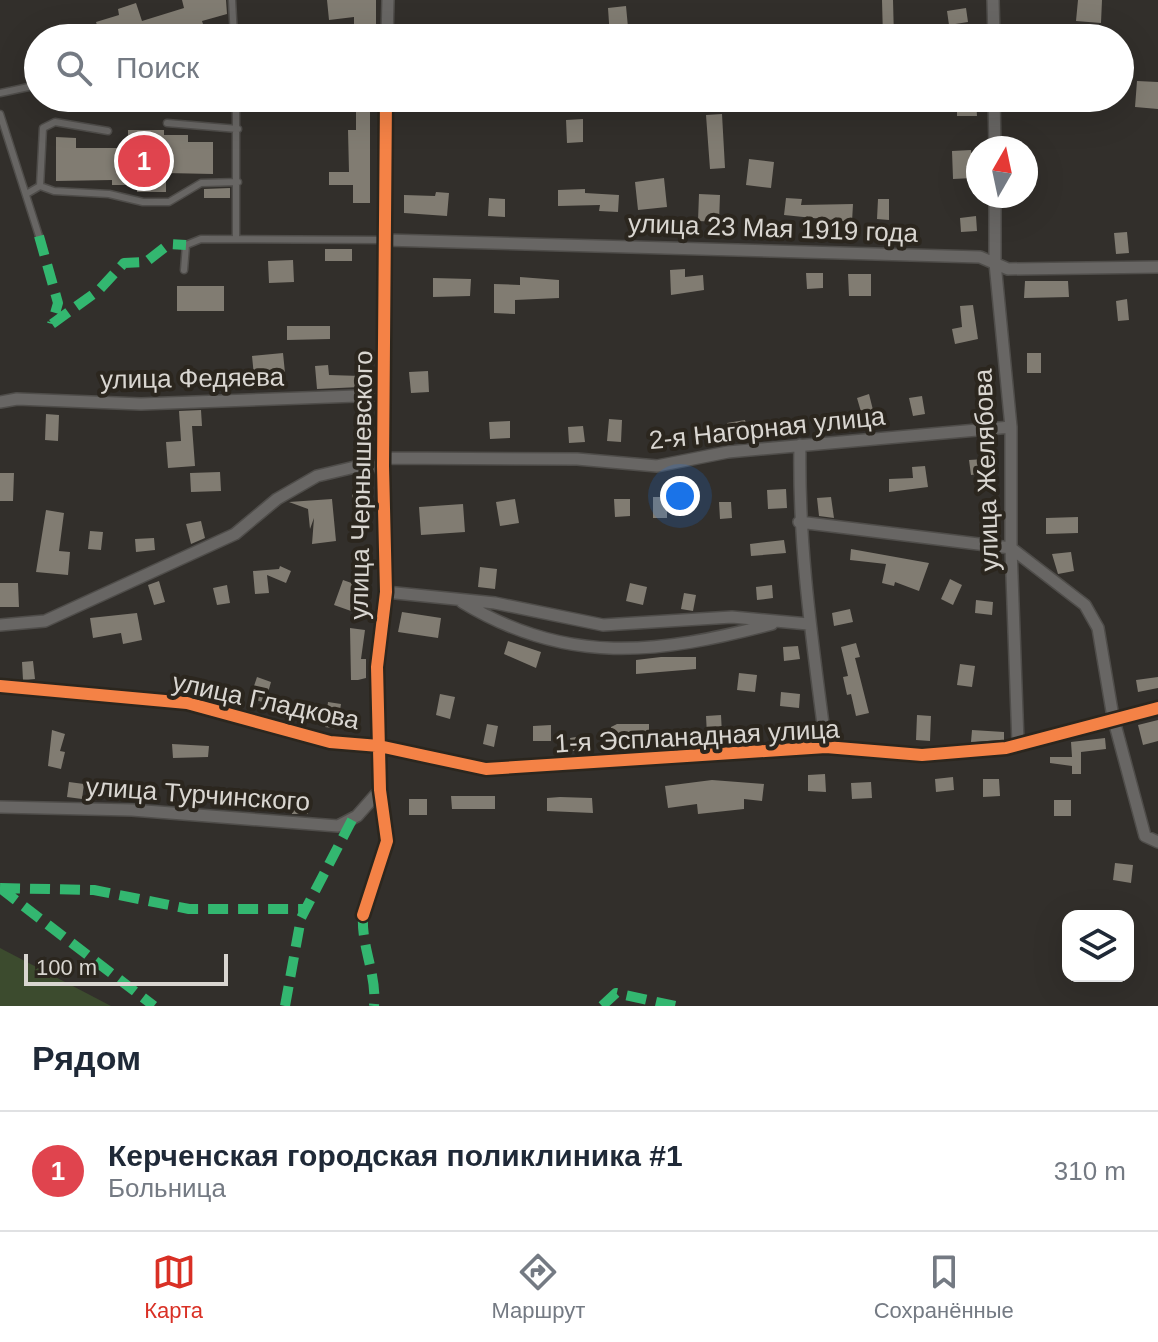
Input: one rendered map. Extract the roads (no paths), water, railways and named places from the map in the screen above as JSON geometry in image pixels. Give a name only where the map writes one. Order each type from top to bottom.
[{"type":"street","points":[[387,24],[388,0]]},
{"type":"street","points":[[993,0],[994,24]]},
{"type":"street","name":"улица Чернышевского","points":[[363,915],[387,841],[380,790],[377,667],[386,592],[383,462],[386,112]]},
{"type":"street","points":[[994,112],[995,136]]},
{"type":"street","name":"улица Желябова","points":[[995,208],[995,263],[1011,427],[1011,548],[1018,743]]},
{"type":"street","name":"улица 23 Мая 1919 года","points":[[385,240],[694,246],[980,257],[1008,269],[1158,267]]},
{"type":"street","name":"улица Федяева","points":[[0,402],[17,399],[141,404],[384,395]]},
{"type":"street","name":"2-я Нагорная улица","points":[[0,625],[45,621],[235,534],[277,499],[317,476],[355,467],[383,462],[577,459],[657,466],[728,452],[1011,427]]},
{"type":"street","points":[[800,445],[799,522],[808,624],[826,747]]},
{"type":"street","points":[[799,522],[1011,548],[1085,605],[1098,628],[1113,717],[1145,836],[1158,842]]},
{"type":"street","points":[[386,592],[458,599],[603,625],[732,617],[808,624]]},
{"type":"street","points":[[458,599],[503,627],[602,651],[640,650],[718,638],[780,622]]},
{"type":"street","name":"улица Гладкова","points":[[0,686],[187,703],[330,742],[379,746]]},
{"type":"street","name":"1-я Эспланадная улица","points":[[379,746],[486,769],[826,747],[922,755],[1006,748],[1113,717],[1158,708]]},
{"type":"street","name":"улица Турчинского","points":[[0,807],[132,810],[338,826],[357,816],[380,790]]},
{"type":"lane","points":[[232,0],[233,24]]},
{"type":"lane","points":[[0,93],[24,88]]},
{"type":"lane","points":[[236,237],[237,112]]},
{"type":"lane","points":[[0,114],[28,193],[39,236]]},
{"type":"lane","points":[[40,186],[43,128],[55,122],[108,131]]},
{"type":"lane","points":[[167,123],[238,129]]},
{"type":"lane","points":[[28,193],[40,186],[54,191],[109,194],[143,202],[169,202],[201,183],[238,182]]},
{"type":"lane","points":[[184,270],[186,245],[201,239],[385,240]]},
{"type":"place","name":"Керченская городская поликлиника #1","points":[[144,161]]}]
